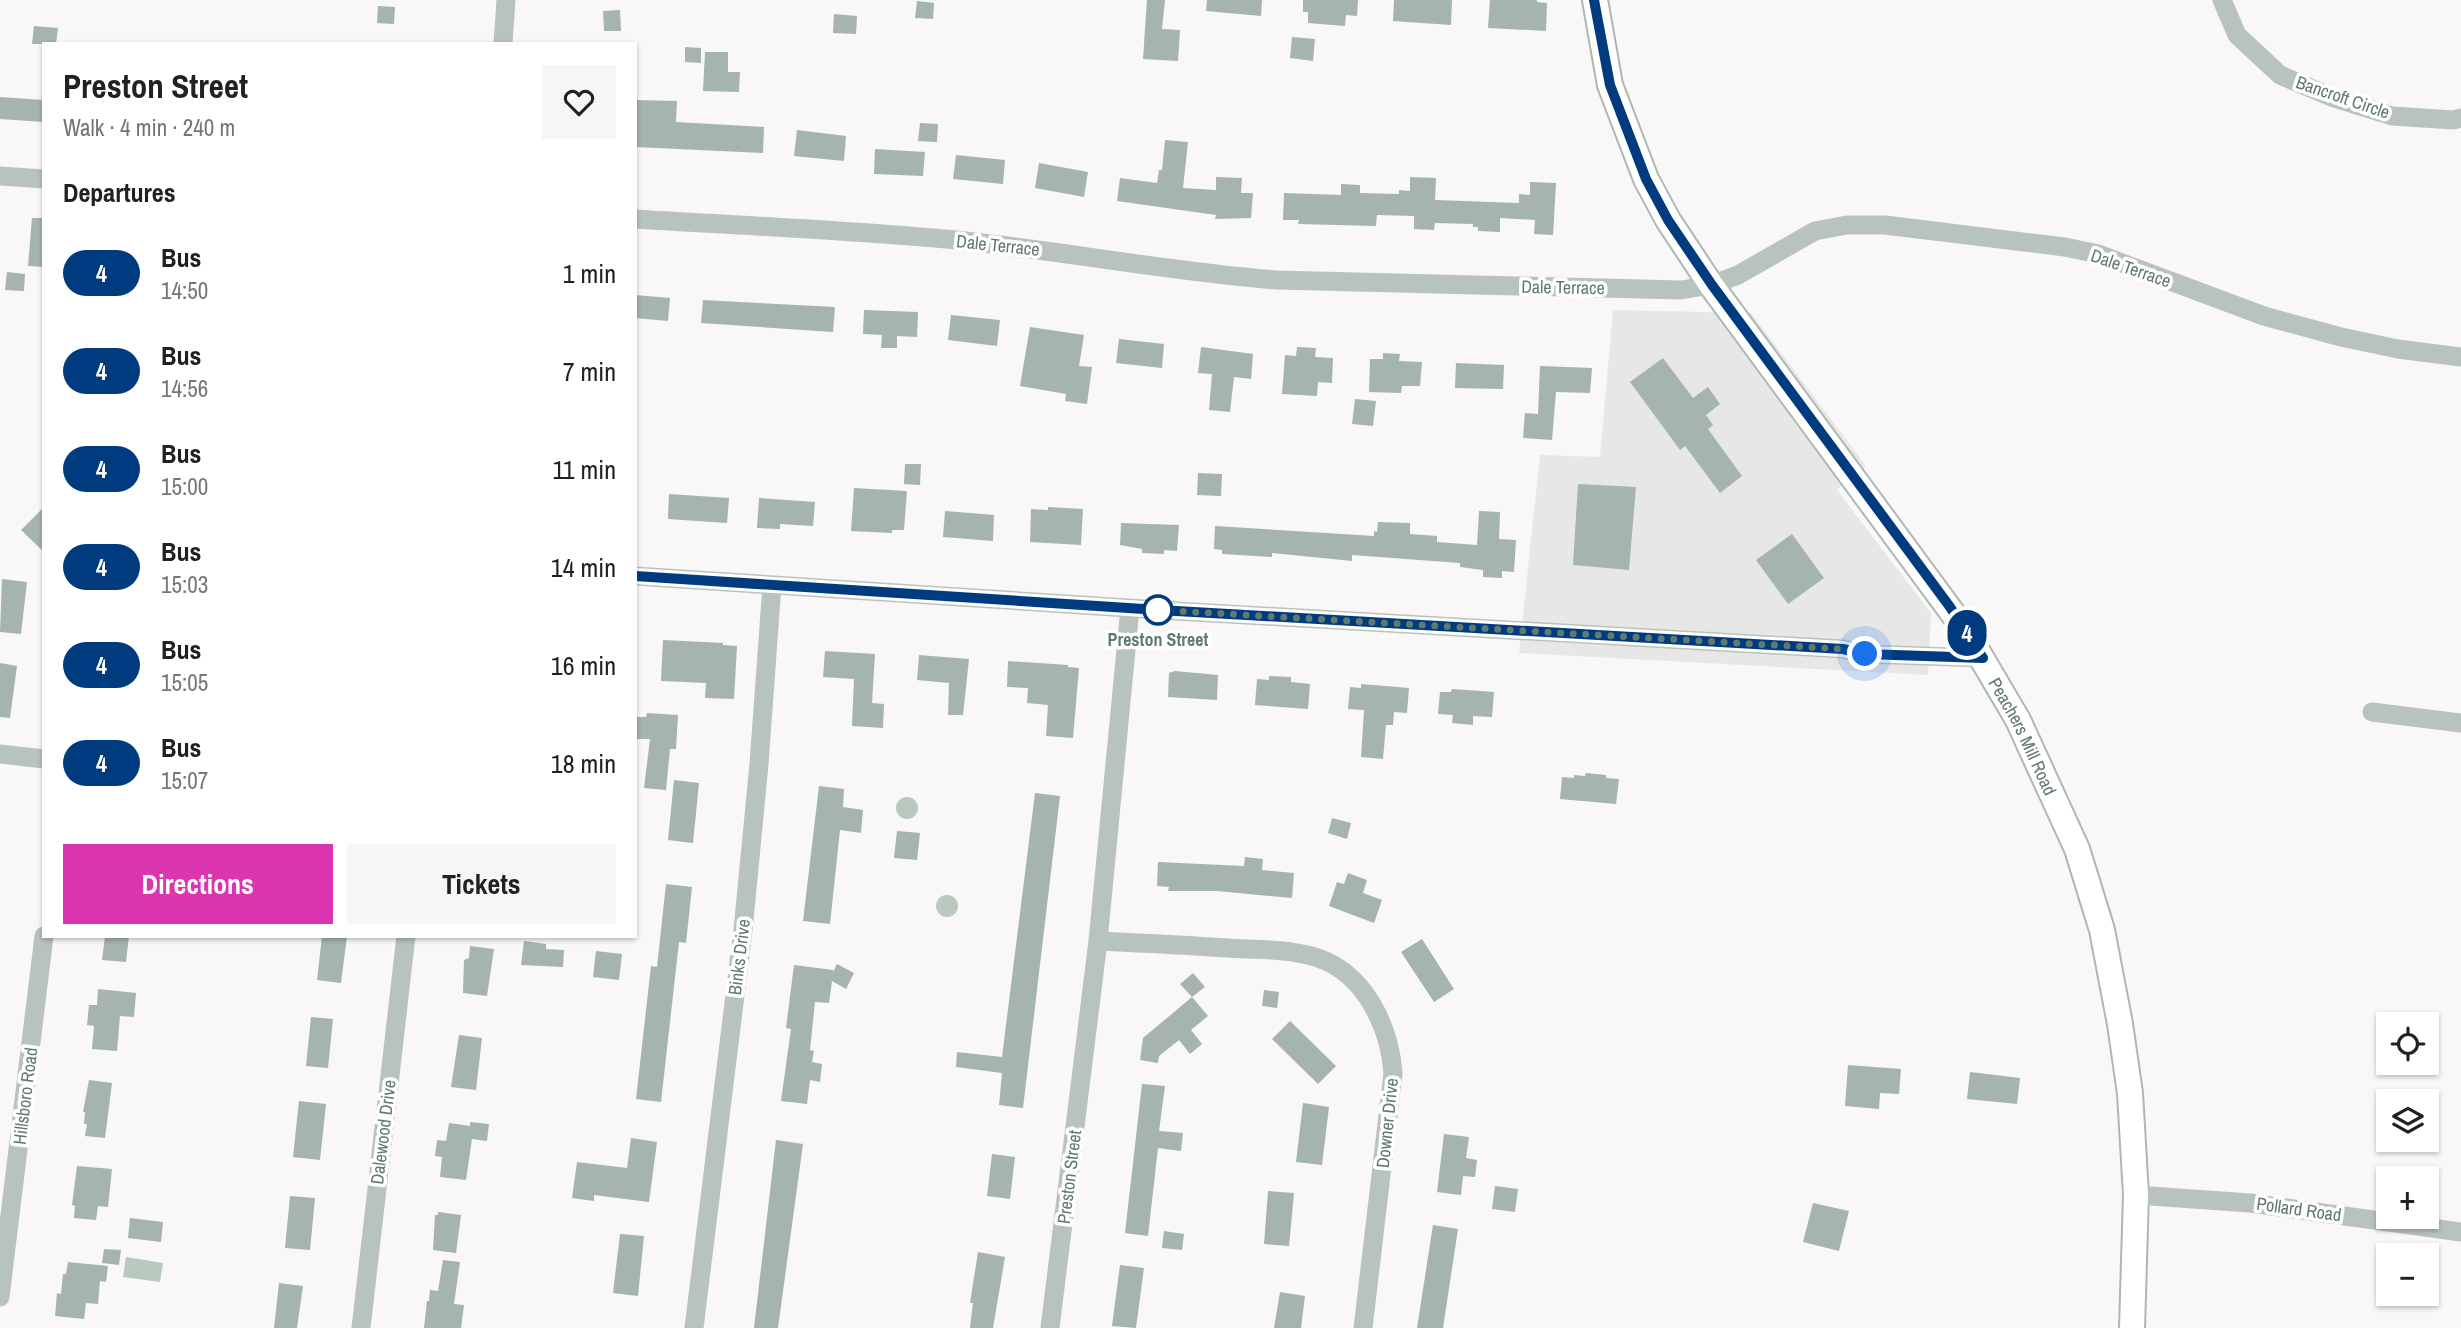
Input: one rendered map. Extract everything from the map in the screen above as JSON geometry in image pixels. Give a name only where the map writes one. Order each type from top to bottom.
[{"type":"main road","name":"Peachers Mill Road","points":[[1595,0],[1610,85],[1646,179],[1668,220],[1712,285],[1950,607],[2018,720],[2077,849],[2102,930],[2130,1093],[2136,1195],[2132,1328]]},
{"type":"street","points":[[503,42],[506,0]]},
{"type":"street","name":"Bancroft Circle","points":[[2222,0],[2237,35],[2280,75],[2392,116],[2453,120],[2461,118]]},
{"type":"street","points":[[0,176],[42,179]]},
{"type":"street","name":"Dale Terrace","points":[[637,219],[963,241],[1215,275],[1277,280],[1681,290],[1712,285],[1738,275],[1815,231],[1847,225],[1885,225],[2065,247],[2098,254],[2277,319],[2364,342],[2461,357]]},
{"type":"street","points":[[637,576],[1129,608],[1843,649],[1865,654],[1983,658]]},
{"type":"street","name":"Binks Drive","points":[[694,1328],[743,930],[772,585]]},
{"type":"street","name":"Preston Street","points":[[1050,1328],[1098,941],[1129,608]]},
{"type":"street","points":[[2372,712],[2461,723]]},
{"type":"street","points":[[0,754],[42,759]]},
{"type":"street","name":"Hillsboro Road","points":[[0,1297],[44,938]]},
{"type":"street","name":"Dalewood Drive","points":[[361,1328],[406,938]]},
{"type":"street","name":"Downer Drive","points":[[1098,941],[1275,950],[1307,956],[1328,962],[1363,991],[1387,1032],[1393,1073],[1363,1328]]},
{"type":"street","name":"Pollard Road","points":[[2136,1195],[2250,1203],[2461,1232]]},
{"type":"shaded area","points":[[1613,310],[1751,313],[1866,466],[1837,490],[1931,613],[1928,675],[1519,653],[1540,455],[1600,457]]},
{"type":"shaded area","points":[[907,797],[917,804],[918,808],[911,818],[907,819],[897,812],[896,808],[903,798]]},
{"type":"shaded area","points":[[947,895],[955,898],[958,906],[955,914],[947,917],[939,914],[936,906],[939,898]]},
{"type":"shaded area","points":[[126,1257],[163,1263],[160,1282],[123,1277]]},
{"type":"building","points":[[1147,0],[1165,0],[1162,29],[1180,30],[1178,61],[1143,59]]},
{"type":"building","points":[[1207,0],[1262,0],[1261,16],[1206,11]]},
{"type":"building","points":[[1303,0],[1358,0],[1357,16],[1346,15],[1345,26],[1308,23],[1308,12],[1303,12]]},
{"type":"building","points":[[1394,0],[1452,0],[1451,25],[1393,21]]},
{"type":"building","points":[[1490,0],[1537,0],[1547,3],[1546,31],[1488,28]]},
{"type":"building","points":[[917,1],[934,3],[933,19],[915,18]]},
{"type":"building","points":[[378,6],[395,7],[394,24],[377,23]]},
{"type":"building","points":[[620,10],[621,31],[604,31],[603,11]]},
{"type":"building","points":[[834,14],[857,16],[856,34],[833,33]]},
{"type":"building","points":[[34,26],[58,28],[56,42],[32,44]]},
{"type":"building","points":[[1292,37],[1315,39],[1313,61],[1290,58]]},
{"type":"building","points":[[685,47],[701,48],[701,63],[685,62]]},
{"type":"building","points":[[705,52],[728,52],[728,72],[740,72],[739,92],[703,91]]},
{"type":"building","points":[[0,97],[42,100],[42,122],[0,119]]},
{"type":"building","points":[[637,100],[677,101],[676,122],[764,127],[763,153],[637,147]]},
{"type":"building","points":[[920,123],[938,124],[937,142],[918,141]]},
{"type":"building","points":[[797,130],[846,136],[844,161],[794,156]]},
{"type":"building","points":[[1165,140],[1188,142],[1183,188],[1216,190],[1216,177],[1242,178],[1241,193],[1253,193],[1251,218],[1215,219],[1216,215],[1117,201],[1120,178],[1157,183],[1159,170],[1162,170]]},
{"type":"building","points":[[875,149],[925,152],[923,176],[874,174]]},
{"type":"building","points":[[956,155],[1005,160],[1003,184],[953,179]]},
{"type":"building","points":[[1039,163],[1088,172],[1084,197],[1035,188]]},
{"type":"building","points":[[1410,177],[1436,178],[1435,200],[1519,203],[1519,194],[1530,195],[1530,182],[1556,183],[1553,235],[1534,234],[1535,220],[1500,218],[1500,232],[1478,231],[1478,227],[1473,227],[1473,224],[1435,223],[1434,230],[1414,229],[1414,216],[1377,215],[1376,226],[1298,224],[1299,220],[1283,220],[1284,193],[1341,195],[1341,184],[1360,185],[1360,193],[1399,194],[1399,190],[1410,191]]},
{"type":"building","points":[[32,218],[42,218],[42,267],[28,266]]},
{"type":"building","points":[[7,272],[25,274],[24,291],[5,290]]},
{"type":"building","points":[[637,295],[670,298],[668,321],[637,318]]},
{"type":"building","points":[[703,300],[835,307],[833,332],[701,323]]},
{"type":"building","points":[[864,310],[918,312],[917,337],[897,336],[897,348],[881,348],[882,335],[863,334]]},
{"type":"building","points":[[951,315],[1000,320],[997,346],[948,340]]},
{"type":"building","points":[[1030,327],[1084,335],[1079,366],[1092,367],[1087,404],[1065,401],[1066,394],[1020,386]]},
{"type":"building","points":[[1119,339],[1164,344],[1162,368],[1116,363]]},
{"type":"building","points":[[1201,347],[1253,354],[1251,379],[1234,377],[1230,412],[1209,410],[1212,374],[1198,373]]},
{"type":"building","points":[[1297,347],[1316,348],[1315,357],[1333,358],[1332,383],[1318,382],[1317,396],[1282,394],[1285,355],[1296,356]]},
{"type":"building","points":[[1383,353],[1400,354],[1399,361],[1422,362],[1420,386],[1402,386],[1401,393],[1369,392],[1370,359],[1383,359]]},
{"type":"building","points":[[1663,358],[1693,398],[1708,387],[1720,404],[1706,415],[1713,425],[1708,429],[1742,476],[1720,493],[1685,446],[1680,450],[1630,382]]},
{"type":"building","points":[[1456,363],[1504,365],[1503,389],[1455,388]]},
{"type":"building","points":[[1540,366],[1592,368],[1590,393],[1556,392],[1552,440],[1523,438],[1525,413],[1538,414]]},
{"type":"building","points":[[1355,399],[1376,401],[1373,426],[1352,424]]},
{"type":"building","points":[[905,464],[921,464],[920,485],[904,484]]},
{"type":"building","points":[[1198,473],[1222,474],[1221,496],[1197,495]]},
{"type":"building","points":[[1578,484],[1636,487],[1629,570],[1573,565]]},
{"type":"building","points":[[854,488],[907,491],[904,530],[892,530],[892,533],[851,531]]},
{"type":"building","points":[[669,494],[729,498],[727,523],[668,519]]},
{"type":"building","points":[[759,498],[815,502],[813,526],[780,524],[780,529],[757,528]]},
{"type":"building","points":[[1048,507],[1083,509],[1081,545],[1030,542],[1031,509],[1048,510]]},
{"type":"building","points":[[42,509],[42,550],[21,530]]},
{"type":"building","points":[[945,511],[994,515],[993,541],[943,537]]},
{"type":"building","points":[[1479,511],[1500,512],[1499,539],[1516,540],[1514,572],[1502,571],[1502,578],[1483,577],[1483,570],[1460,567],[1460,563],[1352,555],[1352,561],[1272,553],[1272,557],[1222,554],[1222,550],[1214,549],[1215,526],[1374,536],[1378,522],[1410,523],[1410,534],[1437,536],[1437,542],[1477,545]]},
{"type":"building","points":[[1121,523],[1179,525],[1177,551],[1164,550],[1164,554],[1142,553],[1142,549],[1120,545]]},
{"type":"building","points":[[1792,534],[1824,578],[1788,604],[1756,560]]},
{"type":"building","points":[[2,579],[27,582],[21,634],[0,632]]},
{"type":"building","points":[[663,640],[737,646],[734,699],[705,698],[706,683],[661,681]]},
{"type":"building","points":[[825,651],[875,654],[872,703],[884,704],[883,728],[852,726],[854,679],[823,677]]},
{"type":"building","points":[[919,655],[969,659],[963,715],[948,715],[949,683],[917,680]]},
{"type":"building","points":[[1008,661],[1079,668],[1073,738],[1046,736],[1048,705],[1027,703],[1028,688],[1007,687]]},
{"type":"building","points":[[0,663],[17,666],[10,718],[0,717]]},
{"type":"building","points":[[1175,671],[1218,675],[1217,700],[1168,697],[1169,673]]},
{"type":"building","points":[[1269,676],[1291,677],[1291,682],[1310,684],[1308,709],[1255,705],[1257,679],[1269,680]]},
{"type":"building","points":[[1361,684],[1409,688],[1407,713],[1394,712],[1393,725],[1386,725],[1383,759],[1361,757],[1364,710],[1348,709],[1350,687],[1361,688]]},
{"type":"building","points":[[1452,689],[1494,692],[1492,717],[1473,716],[1473,725],[1452,723],[1453,715],[1438,714],[1440,692],[1451,692]]},
{"type":"building","points":[[647,713],[678,715],[676,749],[670,749],[666,790],[644,788],[650,739],[637,739],[637,717],[646,717]]},
{"type":"building","points":[[1586,773],[1619,779],[1616,804],[1560,799],[1562,777],[1574,778],[1574,775],[1585,776]]},
{"type":"building","points":[[674,780],[699,783],[693,843],[668,840]]},
{"type":"building","points":[[819,786],[844,789],[843,807],[863,810],[861,833],[840,830],[830,924],[803,921]]},
{"type":"building","points":[[1035,793],[1060,796],[1023,1108],[999,1105],[1002,1073],[956,1067],[957,1052],[1002,1057]]},
{"type":"building","points":[[1332,818],[1351,823],[1347,839],[1328,833]]},
{"type":"building","points":[[897,831],[920,833],[917,860],[894,858]]},
{"type":"building","points":[[1245,857],[1263,859],[1262,870],[1294,873],[1292,898],[1217,891],[1168,891],[1169,887],[1157,886],[1158,862],[1244,866]]},
{"type":"building","points":[[1348,873],[1367,880],[1363,893],[1382,900],[1374,923],[1329,906],[1337,882],[1344,884]]},
{"type":"building","points":[[666,884],[692,887],[686,943],[679,942],[661,1102],[636,1099],[651,966],[657,967]]},
{"type":"building","points":[[105,938],[129,938],[126,962],[102,960]]},
{"type":"building","points":[[322,938],[347,938],[341,983],[317,980]]},
{"type":"building","points":[[1422,939],[1454,989],[1434,1002],[1401,952]]},
{"type":"building","points":[[524,941],[546,944],[546,949],[564,950],[563,967],[521,965]]},
{"type":"building","points":[[470,946],[494,949],[487,996],[463,993],[464,960],[469,958]]},
{"type":"building","points":[[596,951],[622,954],[619,980],[593,977]]},
{"type":"building","points":[[837,964],[854,973],[846,989],[832,981],[829,1003],[815,1002],[810,1050],[814,1051],[812,1062],[822,1064],[820,1082],[810,1080],[807,1104],[781,1101],[791,1029],[786,1028],[794,965],[833,972]]},
{"type":"building","points":[[1193,973],[1205,987],[1192,997],[1180,984]]},
{"type":"building","points":[[98,989],[136,993],[134,1017],[120,1016],[117,1051],[92,1049],[94,1026],[87,1025],[89,1005],[97,1005]]},
{"type":"building","points":[[1264,990],[1279,992],[1277,1008],[1262,1006]]},
{"type":"building","points":[[1192,997],[1208,1016],[1191,1030],[1202,1044],[1190,1054],[1179,1040],[1159,1056],[1158,1063],[1140,1060],[1143,1038]]},
{"type":"building","points":[[311,1017],[333,1019],[328,1068],[306,1066]]},
{"type":"building","points":[[1290,1021],[1336,1066],[1318,1084],[1272,1039]]},
{"type":"building","points":[[459,1035],[482,1038],[476,1090],[451,1087]]},
{"type":"building","points":[[1848,1065],[1901,1069],[1899,1094],[1880,1093],[1879,1109],[1845,1106]]},
{"type":"building","points":[[1970,1072],[2020,1078],[2017,1104],[1967,1099]]},
{"type":"building","points":[[89,1080],[112,1083],[105,1138],[85,1136],[87,1124],[84,1124],[83,1112]]},
{"type":"building","points":[[1142,1084],[1165,1086],[1159,1131],[1183,1133],[1181,1151],[1158,1148],[1148,1236],[1125,1233]]},
{"type":"building","points":[[299,1101],[326,1104],[320,1160],[293,1157]]},
{"type":"building","points":[[1303,1103],[1329,1107],[1322,1165],[1296,1162]]},
{"type":"building","points":[[470,1122],[489,1124],[487,1141],[472,1139],[466,1180],[440,1177],[442,1157],[435,1156],[437,1140],[446,1141],[449,1123],[470,1126]]},
{"type":"building","points":[[1444,1134],[1469,1137],[1466,1158],[1477,1160],[1475,1177],[1463,1176],[1461,1195],[1437,1192]]},
{"type":"building","points":[[631,1138],[657,1142],[649,1202],[594,1195],[594,1201],[572,1198],[577,1162],[627,1168]]},
{"type":"building","points":[[776,1140],[803,1144],[778,1328],[754,1328]]},
{"type":"building","points":[[992,1154],[1015,1157],[1010,1199],[987,1196]]},
{"type":"building","points":[[77,1166],[112,1169],[108,1207],[98,1206],[96,1220],[74,1218],[75,1206],[72,1205]]},
{"type":"building","points":[[1495,1186],[1518,1189],[1515,1212],[1492,1209]]},
{"type":"building","points":[[1268,1191],[1294,1193],[1289,1246],[1264,1244]]},
{"type":"building","points":[[290,1196],[315,1198],[310,1250],[285,1248]]},
{"type":"building","points":[[1813,1203],[1849,1211],[1839,1251],[1803,1242]]},
{"type":"building","points":[[438,1212],[461,1215],[456,1253],[433,1250],[435,1215],[438,1215]]},
{"type":"building","points":[[130,1218],[163,1222],[161,1242],[128,1238]]},
{"type":"building","points":[[1433,1225],[1458,1229],[1443,1328],[1417,1328]]},
{"type":"building","points":[[1164,1231],[1184,1234],[1182,1250],[1162,1248]]},
{"type":"building","points":[[620,1234],[644,1236],[638,1296],[613,1293]]},
{"type":"building","points":[[104,1249],[121,1250],[119,1265],[102,1263]]},
{"type":"building","points":[[978,1252],[1005,1257],[993,1328],[970,1328],[973,1303],[970,1303]]},
{"type":"building","points":[[443,1260],[460,1262],[454,1304],[464,1305],[461,1328],[424,1328],[430,1290],[438,1291]]},
{"type":"building","points":[[68,1262],[108,1266],[106,1282],[100,1281],[98,1304],[86,1303],[84,1319],[55,1316],[57,1293],[61,1294],[63,1274],[66,1274]]},
{"type":"building","points":[[1120,1265],[1144,1268],[1136,1328],[1112,1326]]},
{"type":"building","points":[[279,1283],[303,1286],[297,1328],[274,1328]]},
{"type":"building","points":[[1280,1292],[1305,1296],[1301,1328],[1274,1328]]},
{"type":"bus line","name":"4","points":[[637,576],[1159,610],[1843,649],[1865,654],[1983,658],[1950,607],[1810,420],[1668,220],[1646,179],[1610,85],[1594,0]]},
{"type":"place","name":"Preston Street","points":[[1158,610]]},
{"type":"route","points":[[1158,610],[1843,649],[1865,654]]}]
